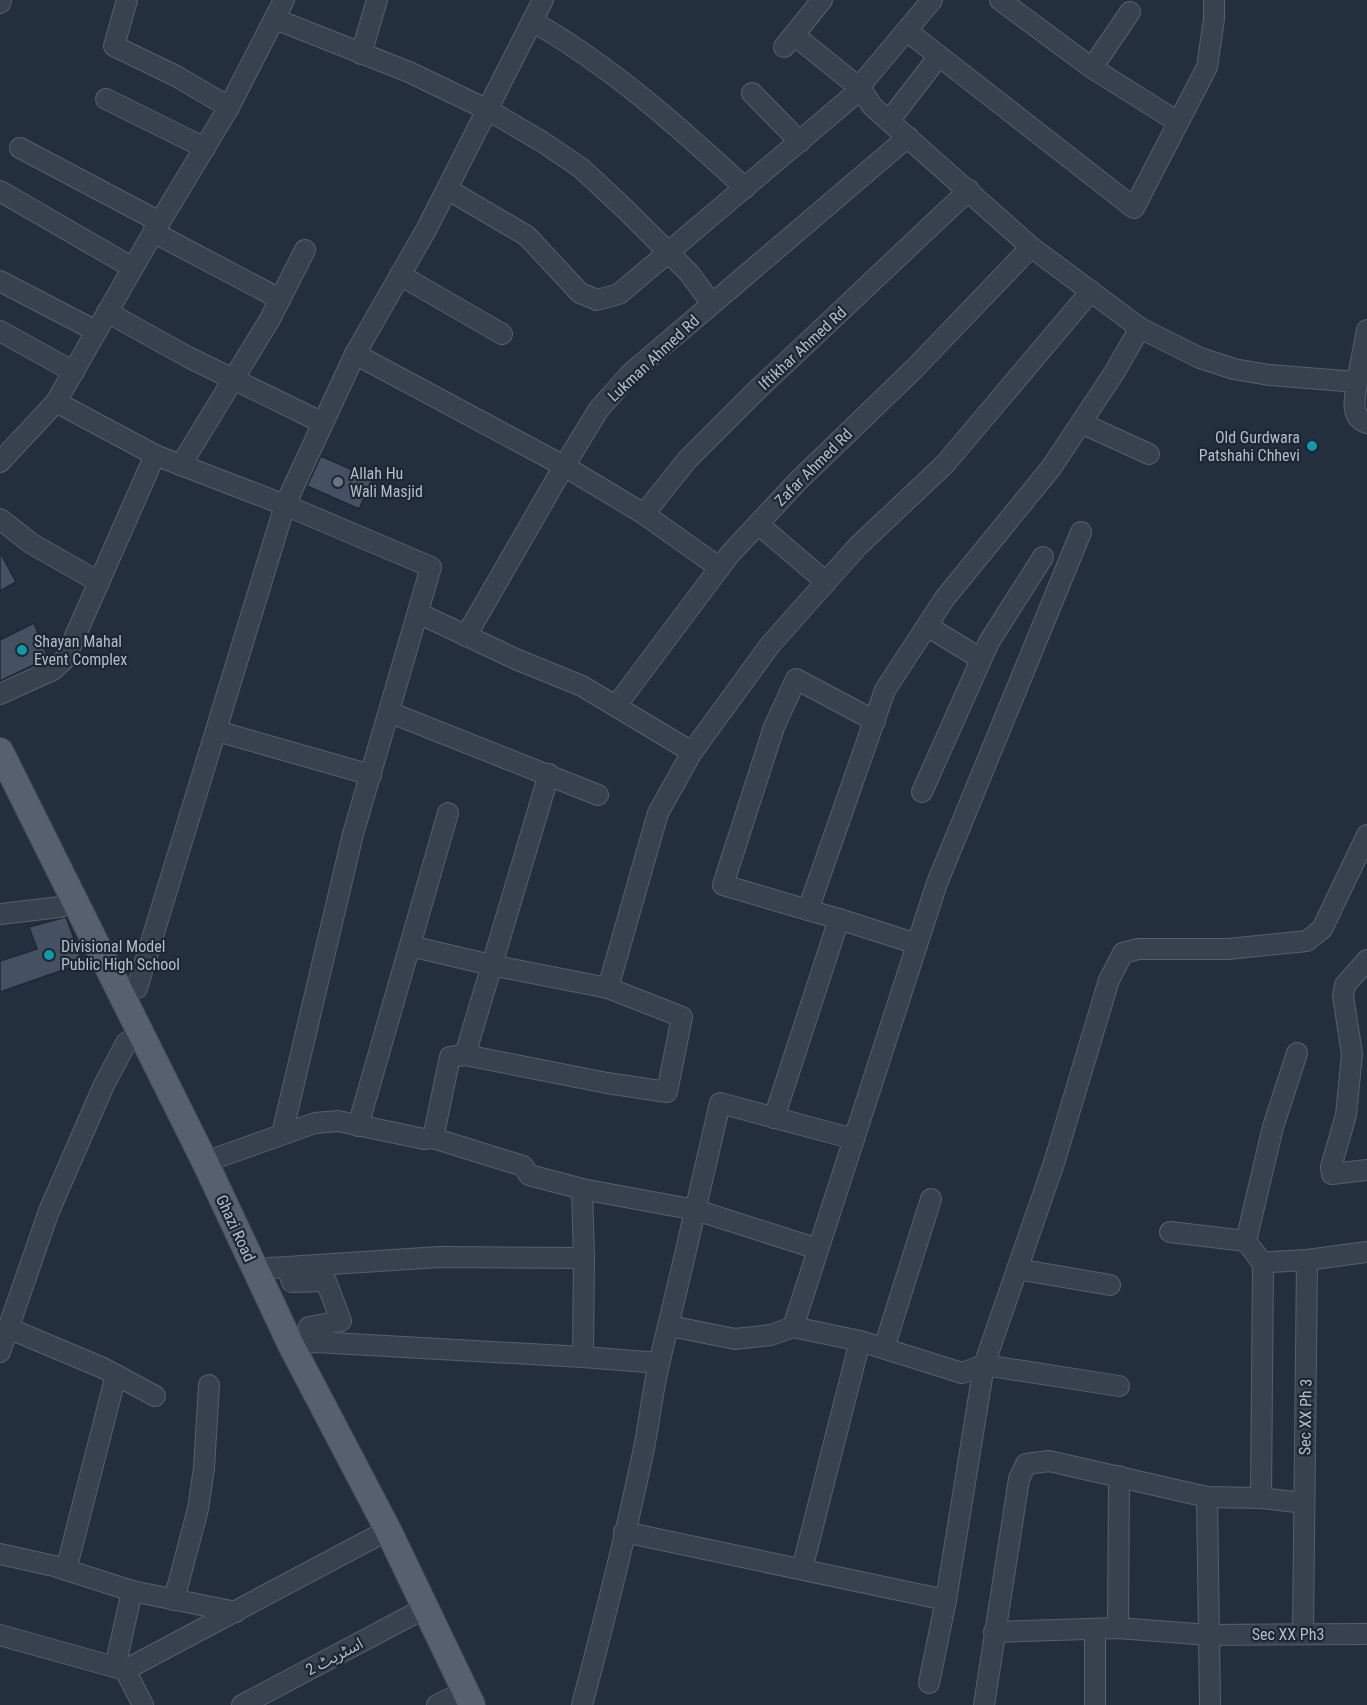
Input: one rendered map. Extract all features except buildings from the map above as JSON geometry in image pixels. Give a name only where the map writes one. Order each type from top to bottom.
[{"type":"main road","name":"Ghazi Road","points":[[0,751],[205,1162],[257,1273],[303,1343],[388,1530],[469,1698]]},
{"type":"street","points":[[127,0],[114,46],[176,76],[229,107]]},
{"type":"street","points":[[0,462],[56,402],[156,227],[229,107],[284,0]]},
{"type":"street","points":[[362,54],[377,0]]},
{"type":"street","points":[[121,996],[137,988],[285,505],[355,354],[447,189],[543,0]]},
{"type":"street","points":[[822,0],[789,41],[861,90],[872,106],[1031,247],[1140,328],[1200,358],[1234,369],[1269,375],[1357,382]]},
{"type":"street","points":[[447,189],[527,236],[580,293],[597,300],[619,294],[861,90],[865,80],[932,0]]},
{"type":"street","points":[[1000,0],[1092,68],[1178,122]]},
{"type":"street","points":[[907,31],[1134,208],[1208,67],[1214,0]]},
{"type":"street","points":[[1092,68],[1130,12]]},
{"type":"street","points":[[275,19],[409,72],[488,110],[541,141],[581,168],[669,252],[689,273],[712,304]]},
{"type":"street","points":[[532,21],[571,43],[624,81],[746,188]]},
{"type":"street","points":[[889,121],[939,56]]},
{"type":"street","points":[[752,93],[800,142]]},
{"type":"street","points":[[106,99],[205,148]]},
{"type":"street","name":"Lukman Ahmed Rd","points":[[466,636],[599,409],[631,373],[908,137]]},
{"type":"street","points":[[20,148],[280,299]]},
{"type":"street","name":"Iftikhar Ahmed Rd","points":[[644,514],[687,460],[756,391],[969,190]]},
{"type":"street","points":[[0,191],[133,268]]},
{"type":"street","name":"Zafar Ahmed Rd","points":[[616,706],[720,568],[758,524],[798,481],[915,368],[1031,247]]},
{"type":"street","points":[[181,465],[235,380],[305,250]]},
{"type":"street","points":[[400,275],[502,334]]},
{"type":"street","points":[[0,281],[96,331]]},
{"type":"street","points":[[608,988],[658,813],[692,752],[770,645],[858,546],[945,464],[1091,291]]},
{"type":"street","points":[[107,312],[188,357],[323,423]]},
{"type":"street","points":[[808,910],[885,690],[945,598],[1051,468],[1114,373],[1140,328]]},
{"type":"street","points":[[1367,330],[1354,412],[1359,420],[1367,423]]},
{"type":"street","points":[[0,331],[74,372]]},
{"type":"street","points":[[355,354],[564,466],[644,514],[720,568]]},
{"type":"street","points":[[56,402],[155,455],[285,505],[430,567],[353,834],[282,1134]]},
{"type":"street","points":[[1081,423],[1149,454]]},
{"type":"street","points":[[0,694],[53,670],[65,659],[155,455]]},
{"type":"street","points":[[0,519],[32,544],[99,582]]},
{"type":"street","points":[[758,524],[826,582]]},
{"type":"street","points":[[793,1327],[937,883],[1081,532]]},
{"type":"street","points":[[922,792],[989,642],[1043,556]]},
{"type":"street","points":[[418,612],[518,660],[582,686],[692,752]]},
{"type":"street","points":[[927,626],[981,658]]},
{"type":"street","points":[[875,721],[796,678],[774,727],[723,885],[917,944]]},
{"type":"street","points":[[389,712],[598,795]]},
{"type":"street","points":[[217,731],[371,775]]},
{"type":"street","points":[[465,1055],[549,774]]},
{"type":"street","points":[[358,1126],[448,813]]},
{"type":"street","points":[[929,1683],[946,1600],[984,1365],[1054,1163],[1110,980],[1123,953],[1138,949],[1228,948],[1307,941],[1322,929],[1367,835]]},
{"type":"street","points":[[0,914],[60,907],[72,899]]},
{"type":"street","points":[[774,1118],[839,919]]},
{"type":"street","points":[[410,946],[608,988],[682,1017],[667,1092],[607,1083],[465,1055],[450,1057],[433,1138]]},
{"type":"street","points":[[1367,960],[1345,985],[1343,996],[1352,1054],[1346,1115],[1331,1167],[1332,1174],[1367,1170]]},
{"type":"street","points":[[0,1352],[49,1211],[103,1087],[126,1042],[140,1034]]},
{"type":"street","points":[[1246,1241],[1273,1127],[1297,1053]]},
{"type":"street","points":[[582,1705],[600,1638],[642,1454],[659,1363],[670,1326],[720,1103],[854,1139]]},
{"type":"street","points":[[205,1162],[315,1123],[339,1121],[424,1140],[433,1138],[523,1166],[529,1175],[582,1189],[696,1210],[818,1249]]},
{"type":"street","points":[[582,1189],[583,1357]]},
{"type":"street","points":[[884,1348],[931,1199]]},
{"type":"street","points":[[1170,1232],[1246,1241],[1263,1264],[1261,1498]]},
{"type":"street","points":[[1263,1264],[1367,1252]]},
{"type":"street","points":[[257,1273],[270,1268],[439,1257],[584,1258]]},
{"type":"street","name":"Sec XX Ph 3","points":[[1302,1634],[1307,1260]]},
{"type":"street","points":[[287,1267],[292,1282],[326,1281],[341,1321],[309,1327],[303,1343],[659,1363]]},
{"type":"street","points":[[1017,1269],[1110,1285]]},
{"type":"street","points":[[670,1326],[735,1340],[771,1335],[793,1327],[860,1341],[962,1373],[984,1365],[1119,1386]]},
{"type":"street","points":[[8,1328],[116,1375],[155,1396]]},
{"type":"street","points":[[802,1569],[860,1341]]},
{"type":"street","points":[[66,1570],[116,1375]]},
{"type":"street","points":[[174,1600],[195,1518],[204,1468],[209,1385]]},
{"type":"street","points":[[984,1705],[1019,1479],[1026,1464],[1049,1461],[1207,1497],[1261,1498],[1304,1503]]},
{"type":"street","points":[[1118,1628],[1119,1476]]},
{"type":"street","points":[[1207,1497],[1210,1705]]},
{"type":"street","points":[[0,1635],[120,1669],[236,1612],[388,1530]]},
{"type":"street","points":[[624,1532],[946,1600]]},
{"type":"street","points":[[0,1554],[66,1570],[132,1591],[236,1612]]},
{"type":"street","points":[[132,1591],[120,1669],[143,1705]]},
{"type":"street","name":"اسٹریٹ 2","points":[[242,1705],[425,1608]]},
{"type":"street","name":"Sec XX Ph3","points":[[994,1632],[1118,1628],[1209,1635],[1367,1634]]},
{"type":"street","points":[[1095,1629],[1095,1705]]},
{"type":"street","points":[[437,1705],[469,1698]]},
{"type":"place","name":"Old Gurdwara Patshahi Chhevi","points":[[1312,446]]},
{"type":"place","name":"Allah Hu Wali Masjid","points":[[338,482]]},
{"type":"place","name":"Shayan Mahal Event Complex","points":[[22,650]]},
{"type":"place","name":"Divisional Model Public High School","points":[[49,955]]}]
